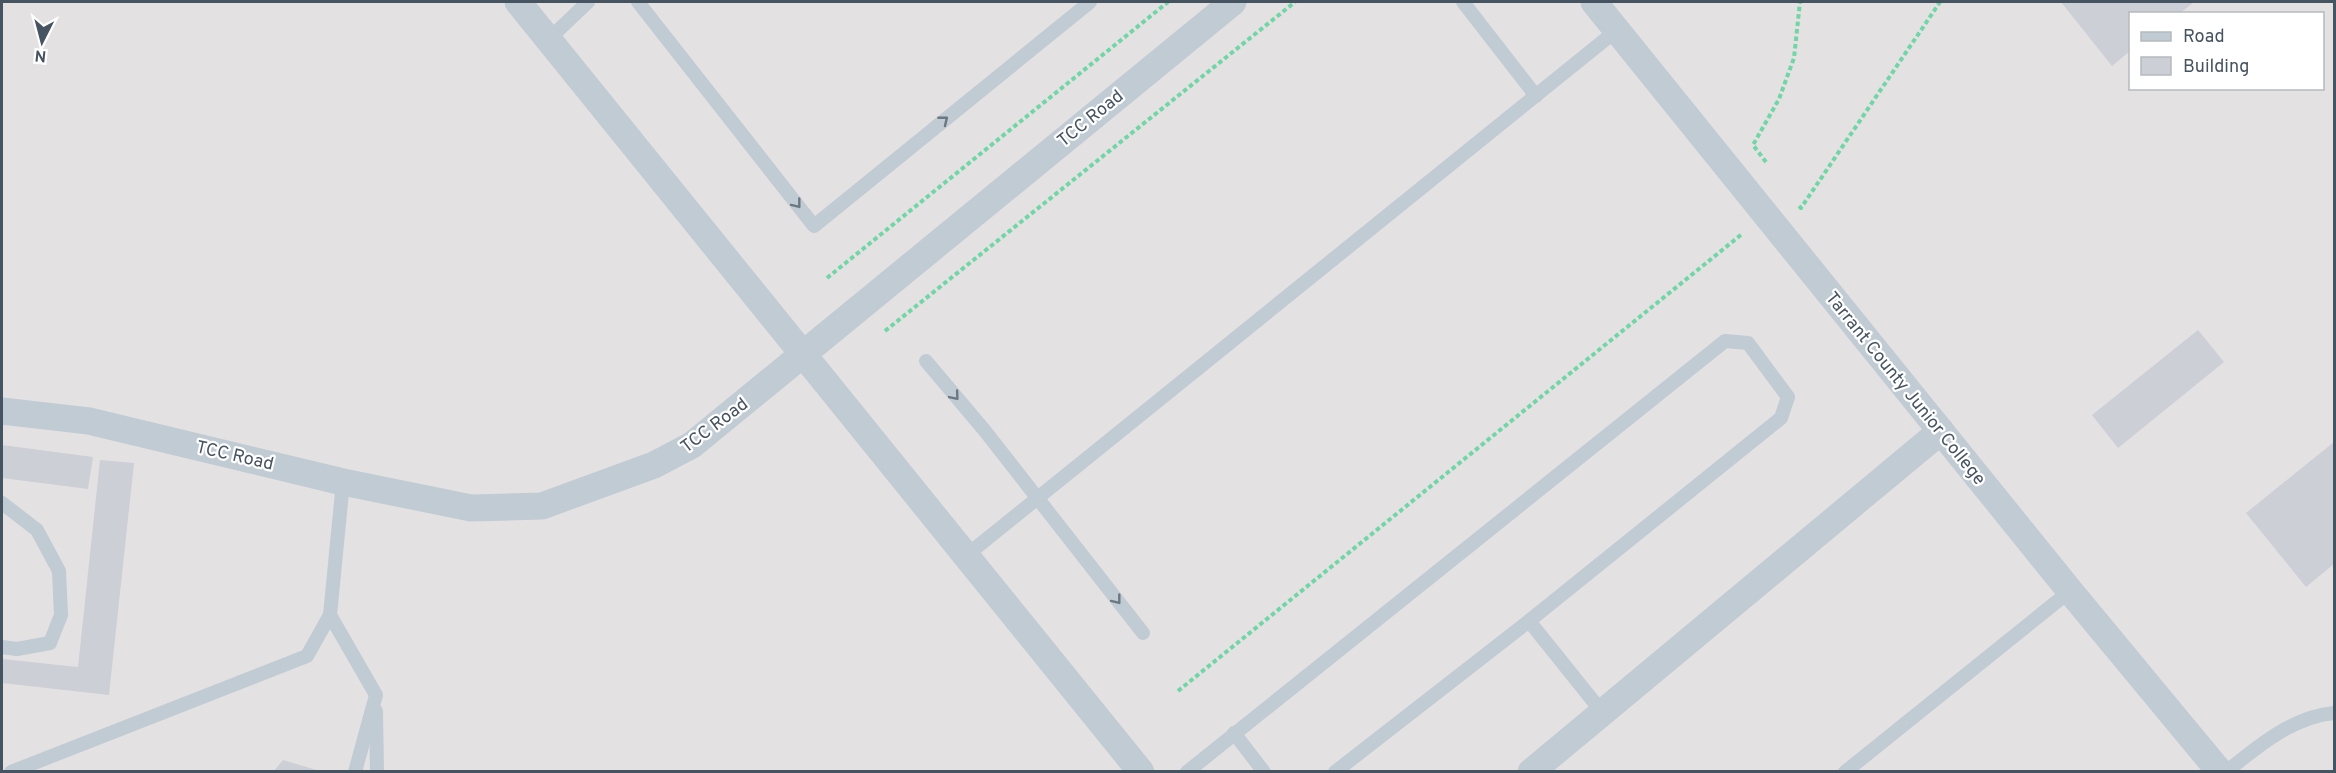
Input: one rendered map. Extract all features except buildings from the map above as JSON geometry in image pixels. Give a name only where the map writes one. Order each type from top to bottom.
[{"type":"street","points":[[519,2],[1141,771]]},
{"type":"street","name":"TCC Road","points":[[2,411],[89,421],[343,482],[471,508],[542,506],[654,465],[692,445],[1233,2]]},
{"type":"street","name":"Tarrant County Junior College","points":[[1594,2],[2070,591],[2220,771]]},
{"type":"street","points":[[1531,771],[1941,431]]},
{"type":"lane","points":[[549,39],[588,2]]},
{"type":"lane","points":[[639,2],[814,226],[1090,2]]},
{"type":"lane","points":[[1463,2],[1536,96]]},
{"type":"lane","points":[[967,555],[1617,30]]},
{"type":"lane","points":[[1187,771],[1725,341],[1748,343],[1788,397],[1781,418],[1529,621],[1335,771]]},
{"type":"lane","points":[[926,361],[985,431],[1143,633]]},
{"type":"lane","points":[[11,771],[307,656],[330,615],[343,482]]},
{"type":"lane","points":[[2,503],[37,530],[59,571],[61,615],[50,643],[17,649],[2,647]]},
{"type":"lane","points":[[1845,771],[2070,591]]},
{"type":"lane","points":[[330,615],[376,695],[377,771]]},
{"type":"lane","points":[[1529,621],[1602,712]]},
{"type":"lane","points":[[355,771],[376,695]]},
{"type":"lane","points":[[2226,771],[2289,726],[2322,714],[2334,713]]},
{"type":"lane","points":[[1234,733],[1264,771]]},
{"type":"path","points":[[827,278],[1168,2]]},
{"type":"path","points":[[882,333],[1295,2]]},
{"type":"path","points":[[1753,145],[1779,99],[1794,58],[1800,2]]},
{"type":"path","points":[[1801,208],[1940,2]]},
{"type":"path","points":[[1178,691],[1742,234]]},
{"type":"shaded area","points":[[2,2],[2334,2],[2334,771],[2,771]]}]
